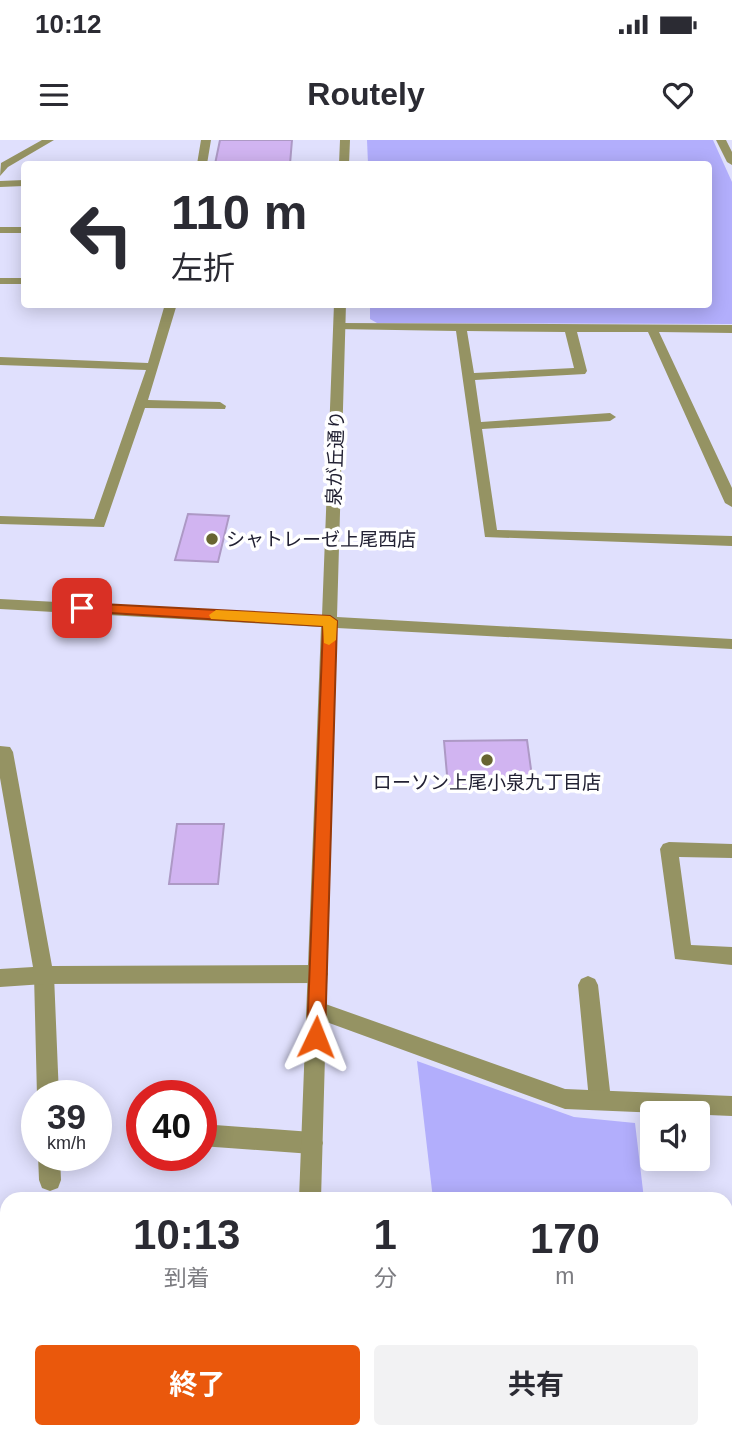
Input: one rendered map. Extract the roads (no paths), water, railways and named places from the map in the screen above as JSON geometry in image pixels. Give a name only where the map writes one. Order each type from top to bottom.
[{"type":"street","points":[[0,173],[4,165],[49,140]]},
{"type":"street","points":[[202,161],[206,140]]},
{"type":"street","points":[[344,161],[345,140]]},
{"type":"street","points":[[721,140],[732,162]]},
{"type":"street","points":[[0,184],[21,183]]},
{"type":"street","points":[[0,230],[21,230]]},
{"type":"street","points":[[0,281],[21,281]]},
{"type":"street","points":[[0,520],[99,524],[141,404],[170,308]]},
{"type":"street","name":"泉が丘通り","points":[[310,1192],[340,308]]},
{"type":"street","points":[[339,327],[732,329]]},
{"type":"street","points":[[461,328],[490,534],[732,541]]},
{"type":"street","points":[[468,377],[581,371],[570,328]]},
{"type":"street","points":[[652,329],[732,503]]},
{"type":"street","points":[[0,361],[153,367]]},
{"type":"street","points":[[141,404],[220,406]]},
{"type":"street","points":[[475,426],[610,417]]},
{"type":"street","points":[[0,604],[732,644]]},
{"type":"street","points":[[0,752],[4,752],[44,975],[47,1080]]},
{"type":"street","points":[[732,851],[669,849],[682,953],[732,956]]},
{"type":"street","points":[[0,978],[44,975],[318,974]]},
{"type":"street","points":[[587,985],[600,1100]]},
{"type":"street","points":[[317,1010],[565,1098],[732,1106]]},
{"type":"street","points":[[217,1136],[312,1143]]},
{"type":"street","points":[[50,1171],[50,1180]]},
{"type":"place","name":"シャトレーゼ上尾西店","points":[[212,539]]},
{"type":"place","name":"ローソン上尾小泉九丁目店","points":[[487,760]]}]
